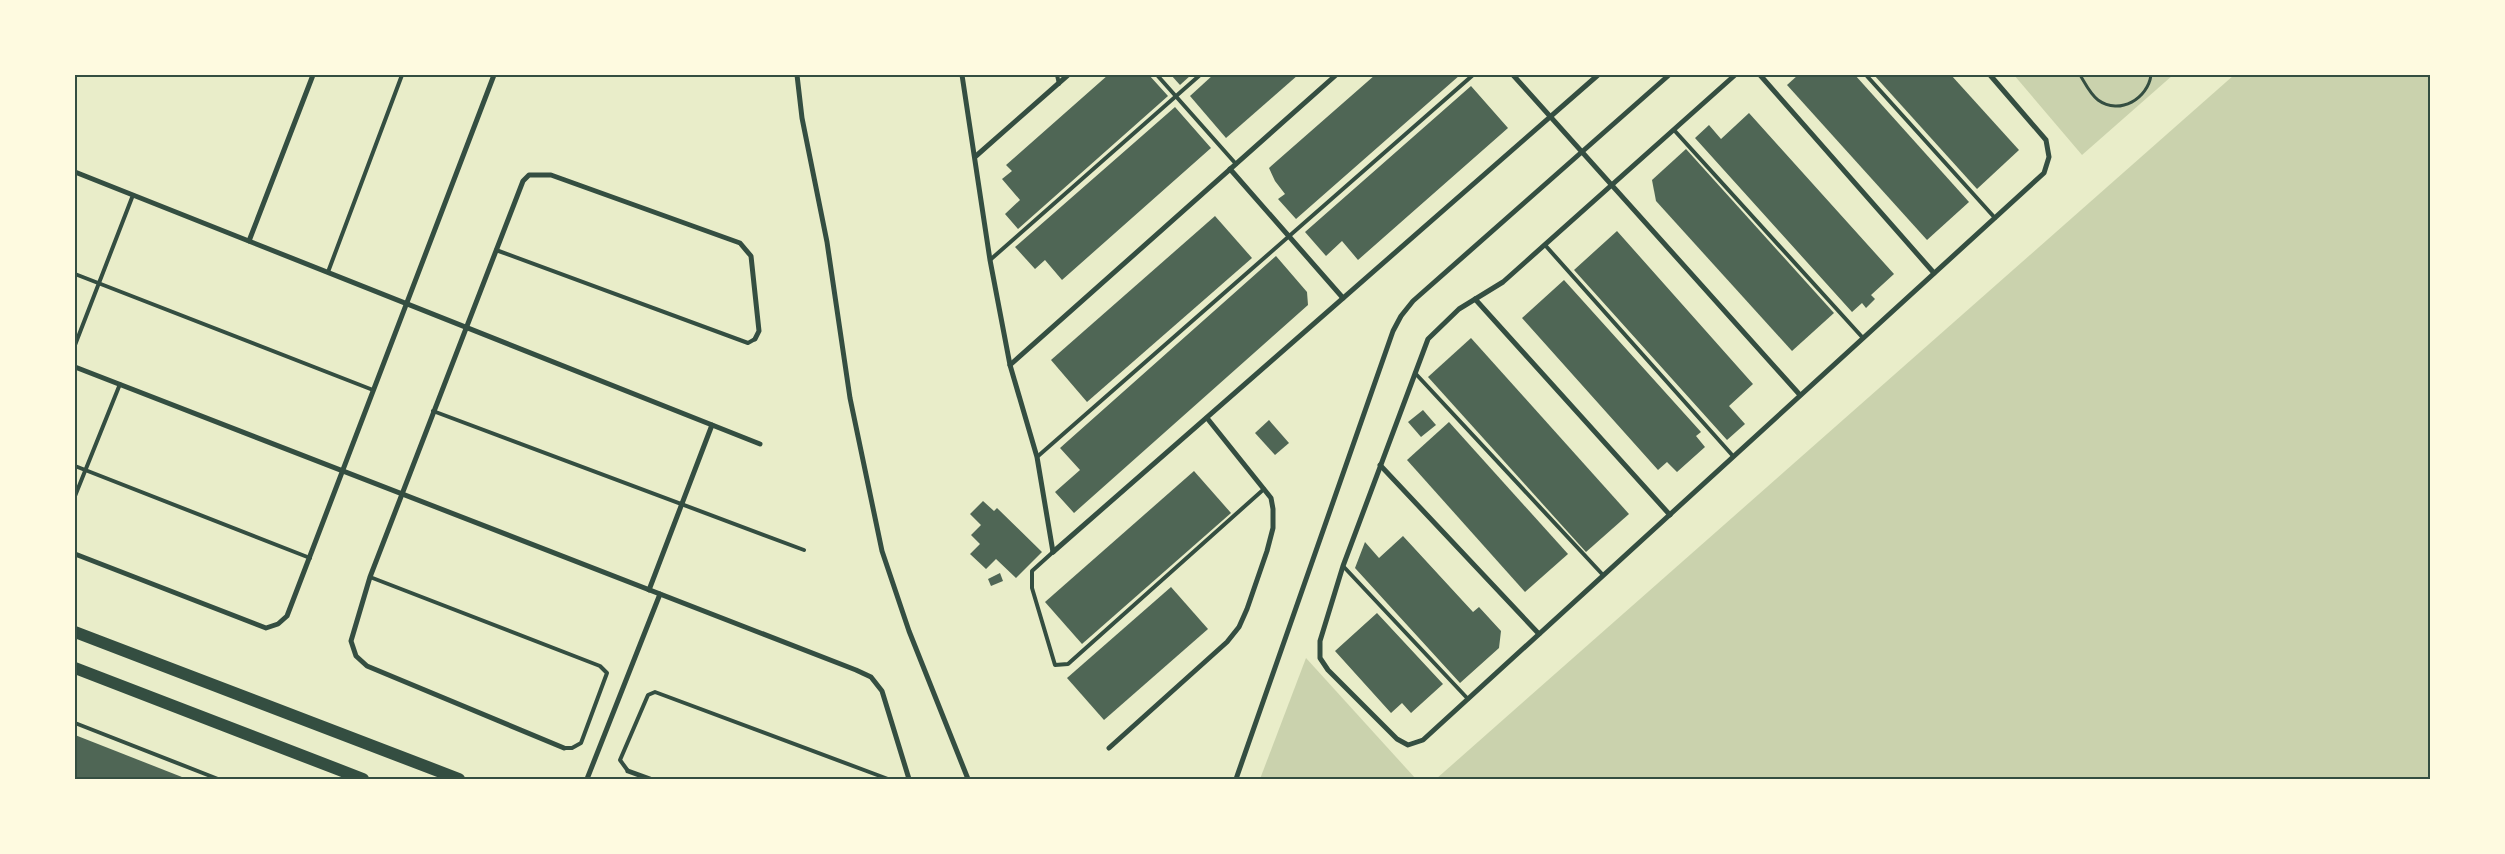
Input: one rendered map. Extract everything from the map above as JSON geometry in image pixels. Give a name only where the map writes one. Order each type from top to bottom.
[{"type":"main road","points":[[75,632],[452,778]]},
{"type":"main road","points":[[75,668],[363,779]]},
{"type":"street","points":[[249,241],[312,75]]},
{"type":"street","points":[[75,554],[266,628],[278,624],[287,616],[494,75]]},
{"type":"street","points":[[797,75],[802,118],[828,242],[850,398],[882,551],[910,631],[968,779]]},
{"type":"street","points":[[962,75],[976,156],[990,260],[1010,365],[1037,457],[1053,552]]},
{"type":"street","points":[[976,156],[1068,75]]},
{"type":"street","points":[[1010,365],[1336,75]]},
{"type":"street","points":[[1513,75],[1800,395]]},
{"type":"street","points":[[1053,552],[1598,75]]},
{"type":"street","points":[[1236,779],[1393,331],[1401,316],[1413,301],[1669,75]]},
{"type":"street","points":[[1736,75],[1503,282],[1459,309],[1428,339],[1343,566],[1320,641],[1320,658],[1328,670],[1390,732],[1408,745],[1424,740],[2044,172],[2049,157],[2046,140],[1990,75]]},
{"type":"street","points":[[1760,75],[1934,273]]},
{"type":"street","points":[[1230,169],[1343,298]]},
{"type":"street","points":[[75,172],[760,444]]},
{"type":"street","points":[[564,748],[367,666],[356,656],[352,641],[370,577],[401,493],[523,181],[529,176],[551,175],[740,244],[751,256],[759,331],[755,339]]},
{"type":"street","points":[[1475,299],[1670,515]]},
{"type":"street","points":[[75,367],[650,590],[871,678],[882,691],[909,779]]},
{"type":"street","points":[[1109,748],[1227,642],[1239,627],[1267,551],[1273,528],[1271,498],[1207,418]]},
{"type":"street","points":[[650,590],[712,425]]},
{"type":"street","points":[[1380,465],[1539,634]]},
{"type":"street","points":[[586,779],[660,594]]},
{"type":"street","points":[[628,771],[650,779]]},
{"type":"lane","points":[[328,272],[402,75]]},
{"type":"lane","points":[[1057,75],[1059,84]]},
{"type":"lane","points":[[1157,75],[1236,164]]},
{"type":"lane","points":[[990,260],[1200,75]]},
{"type":"lane","points":[[1037,457],[1473,75]]},
{"type":"lane","points":[[1866,75],[1995,218]]},
{"type":"lane","points":[[1674,130],[1863,338]]},
{"type":"lane","points":[[75,345],[133,195]]},
{"type":"lane","points":[[1545,245],[1733,456]]},
{"type":"lane","points":[[496,250],[748,343],[755,339]]},
{"type":"lane","points":[[75,274],[374,390]]},
{"type":"lane","points":[[1415,372],[1604,575]]},
{"type":"lane","points":[[75,496],[120,384]]},
{"type":"lane","points":[[433,411],[682,506],[804,550]]},
{"type":"lane","points":[[75,466],[310,558]]},
{"type":"lane","points":[[1053,552],[1032,571],[1032,588],[1055,665],[1068,664],[1264,489]]},
{"type":"lane","points":[[1343,566],[1468,699]]},
{"type":"lane","points":[[370,577],[600,666],[607,673],[581,743],[572,748],[564,748]]},
{"type":"lane","points":[[628,771],[620,760],[648,695],[655,692],[888,779]]},
{"type":"lane","points":[[75,723],[218,779]]},
{"type":"path","points":[[2080,75],[2098,100],[2108,105],[2122,106],[2134,101],[2148,89],[2151,75]]},
{"type":"green space","points":[[2014,75],[2173,75],[2082,155]]},
{"type":"green space","points":[[2234,75],[2430,75],[2430,779],[1436,779]]},
{"type":"green space","points":[[1306,658],[1416,779],[1260,779]]},
{"type":"building","points":[[1108,75],[1149,75],[1168,96],[1018,229],[1005,214],[1020,200],[1002,179],[1012,171],[1006,165]]},
{"type":"building","points":[[1171,75],[1191,75],[1180,85]]},
{"type":"building","points":[[1213,75],[1298,75],[1226,138],[1190,96]]},
{"type":"building","points":[[1375,75],[1460,75],[1296,219],[1278,199],[1285,194],[1275,181],[1269,168]]},
{"type":"building","points":[[1798,75],[1855,75],[1969,202],[1927,240],[1787,85]]},
{"type":"building","points":[[1874,75],[1951,75],[2019,150],[1977,189]]},
{"type":"building","points":[[1471,86],[1508,128],[1358,260],[1342,241],[1326,256],[1305,232]]},
{"type":"building","points":[[1175,107],[1211,148],[1062,280],[1045,260],[1035,269],[1015,247]]},
{"type":"building","points":[[1749,113],[1894,274],[1871,295],[1875,299],[1866,308],[1862,303],[1852,312],[1695,138],[1709,125],[1721,139]]},
{"type":"building","points":[[1686,149],[1834,313],[1792,351],[1656,201],[1652,180]]},
{"type":"building","points":[[1215,216],[1252,258],[1087,402],[1051,360]]},
{"type":"building","points":[[1617,231],[1753,384],[1729,406],[1745,424],[1727,440],[1574,270]]},
{"type":"building","points":[[1276,256],[1307,292],[1308,305],[1074,513],[1055,492],[1080,470],[1060,448]]},
{"type":"building","points":[[1564,280],[1701,432],[1696,436],[1705,447],[1677,472],[1667,462],[1658,470],[1522,318]]},
{"type":"building","points":[[1471,338],[1629,514],[1586,552],[1428,377]]},
{"type":"building","points":[[1423,410],[1436,425],[1421,437],[1408,422]]},
{"type":"building","points":[[1269,420],[1289,443],[1275,455],[1255,433]]},
{"type":"building","points":[[1449,422],[1568,554],[1525,592],[1407,460]]},
{"type":"building","points":[[1194,471],[1231,513],[1082,644],[1045,602]]},
{"type":"building","points":[[983,501],[994,511],[997,508],[1042,552],[1016,578],[996,559],[986,569],[970,554],[980,544],[971,535],[981,525],[970,514]]},
{"type":"building","points":[[1403,536],[1473,612],[1479,607],[1501,631],[1499,648],[1460,683],[1355,568],[1365,542],[1379,558]]},
{"type":"building","points":[[1000,573],[1003,581],[991,586],[988,579]]},
{"type":"building","points":[[1171,587],[1208,629],[1104,720],[1067,678]]},
{"type":"building","points":[[1377,613],[1443,684],[1411,713],[1402,703],[1391,713],[1335,651]]},
{"type":"building","points":[[75,735],[187,779],[75,779]]}]
